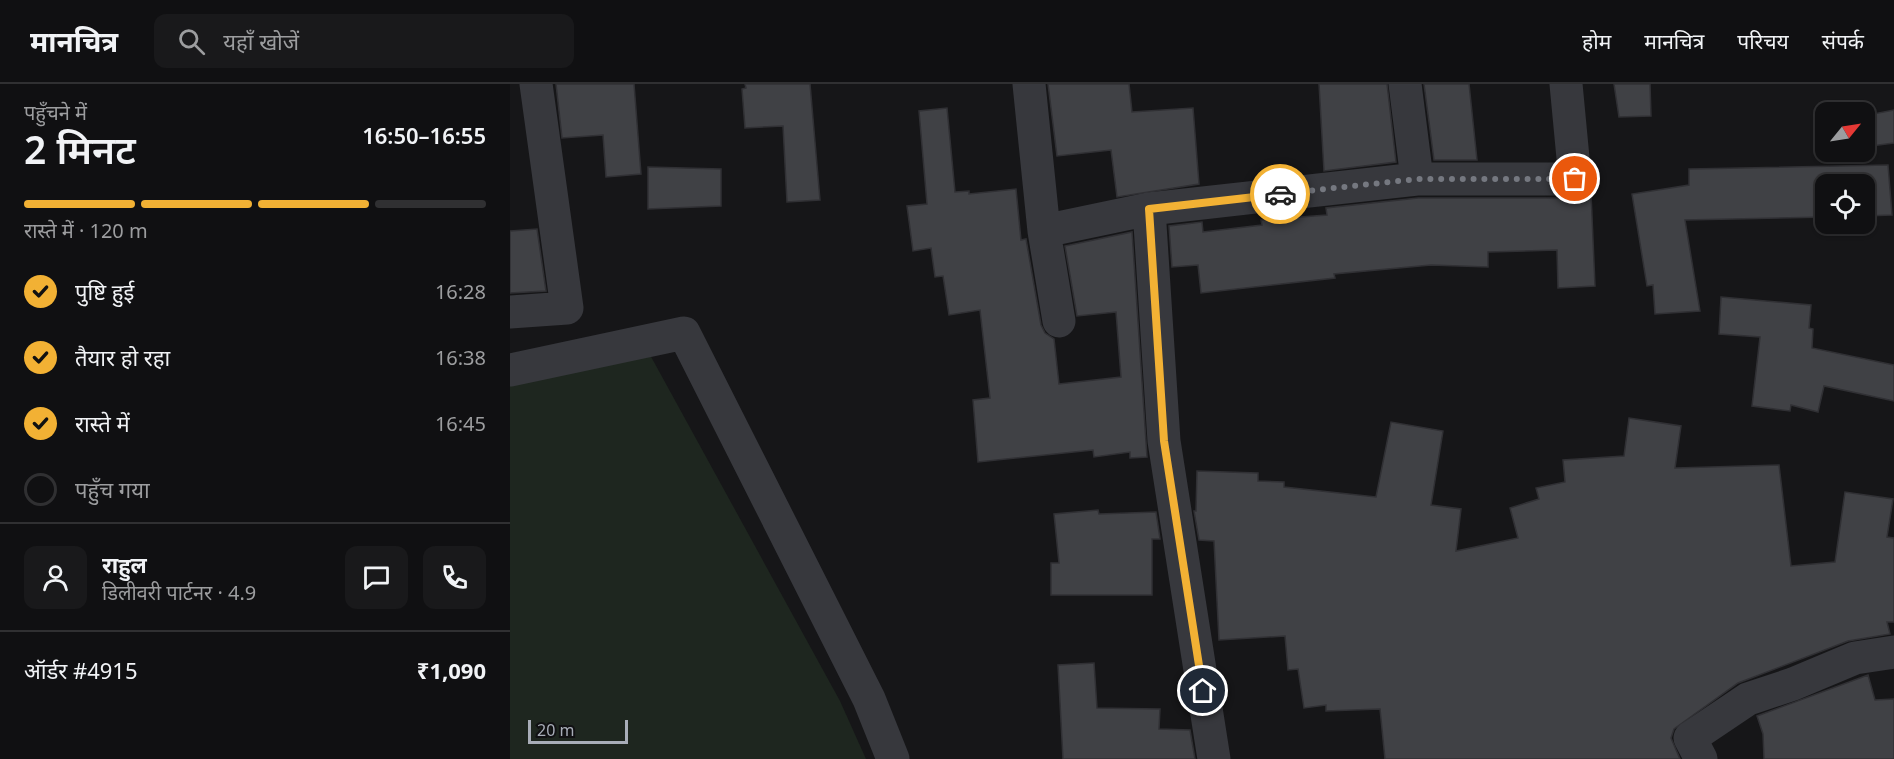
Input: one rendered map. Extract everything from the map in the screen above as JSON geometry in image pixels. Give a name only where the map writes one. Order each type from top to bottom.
[{"type":"street","points":[[510,312],[567,308],[536,84]]},
{"type":"street","points":[[1029,84],[1044,231],[1059,321]]},
{"type":"street","points":[[1405,84],[1417,179]]},
{"type":"street","points":[[1044,231],[1149,209],[1417,179],[1575,179],[1566,84]]},
{"type":"street","points":[[1149,209],[1164,441],[1214,759]]},
{"type":"street","points":[[510,370],[684,333],[869,699],[893,759]]},
{"type":"street","points":[[1701,759],[1690,738],[1748,699],[1793,684],[1855,658],[1894,652]]},
{"type":"shaded area","points":[[649,353],[840,701],[866,759],[510,759],[510,380]]},
{"type":"building","points":[[556,84],[634,84],[641,174],[606,177],[603,135],[562,138]]},
{"type":"building","points":[[745,84],[810,84],[820,200],[787,202],[783,126],[745,128],[742,89],[746,88]]},
{"type":"building","points":[[1048,84],[1129,84],[1132,112],[1193,108],[1199,184],[1117,197],[1111,150],[1057,156]]},
{"type":"building","points":[[1319,84],[1387,84],[1396,162],[1324,171]]},
{"type":"building","points":[[1424,84],[1469,84],[1477,160],[1434,160]]},
{"type":"building","points":[[1614,84],[1650,84],[1651,116],[1619,117]]},
{"type":"building","points":[[947,108],[955,192],[969,191],[969,194],[1016,189],[1021,240],[1026,239],[1041,325],[1045,333],[1054,339],[1059,384],[1121,377],[1116,312],[1077,316],[1065,246],[1132,232],[1147,457],[1130,458],[1130,452],[1094,457],[1093,450],[978,462],[973,400],[990,398],[980,310],[949,315],[943,276],[935,277],[931,248],[913,251],[907,206],[927,204],[919,111]]},
{"type":"building","points":[[1894,110],[1894,143],[1875,146],[1875,114]]},
{"type":"building","points":[[1888,165],[1892,215],[1875,216],[1875,174],[1815,174],[1815,217],[1685,220],[1700,311],[1655,314],[1653,285],[1647,286],[1632,194],[1689,185],[1689,169]]},
{"type":"building","points":[[648,167],[721,169],[721,206],[648,209]]},
{"type":"building","points":[[1591,193],[1595,286],[1558,288],[1557,250],[1488,252],[1488,267],[1431,265],[1334,274],[1335,278],[1201,293],[1198,265],[1172,267],[1169,226],[1202,222],[1203,232],[1262,225],[1261,220],[1327,215],[1326,208],[1418,198],[1575,198]]},
{"type":"building","points":[[537,229],[546,291],[510,293],[510,231]]},
{"type":"building","points":[[1721,297],[1811,305],[1809,328],[1813,329],[1812,348],[1894,365],[1894,401],[1824,386],[1818,412],[1791,405],[1790,411],[1752,406],[1760,337],[1719,334]]},
{"type":"building","points":[[1629,418],[1681,426],[1675,468],[1779,465],[1791,566],[1835,562],[1845,492],[1893,499],[1887,537],[1894,538],[1894,622],[1887,622],[1890,634],[1848,641],[1738,683],[1674,729],[1671,738],[1680,759],[1385,759],[1380,709],[1326,711],[1326,705],[1304,708],[1298,669],[1288,670],[1285,636],[1219,640],[1214,541],[1199,540],[1194,511],[1196,511],[1197,471],[1258,473],[1258,481],[1284,482],[1284,487],[1376,497],[1391,422],[1443,431],[1431,505],[1461,509],[1456,551],[1518,538],[1510,508],[1539,499],[1536,488],[1565,482],[1563,460],[1624,456]]},
{"type":"building","points":[[1098,510],[1099,514],[1156,512],[1160,539],[1152,539],[1152,595],[1051,595],[1051,563],[1059,563],[1054,514]]},
{"type":"building","points":[[1094,663],[1097,708],[1160,709],[1159,729],[1190,730],[1195,759],[1063,759],[1058,665]]},
{"type":"building","points":[[1868,675],[1875,700],[1894,699],[1894,759],[1764,759],[1763,734],[1757,716]]},
{"type":"way so far","points":[[1280,194],[1417,179],[1575,179]]},
{"type":"route","points":[[1203,691],[1164,441],[1149,209],[1280,194]]}]
